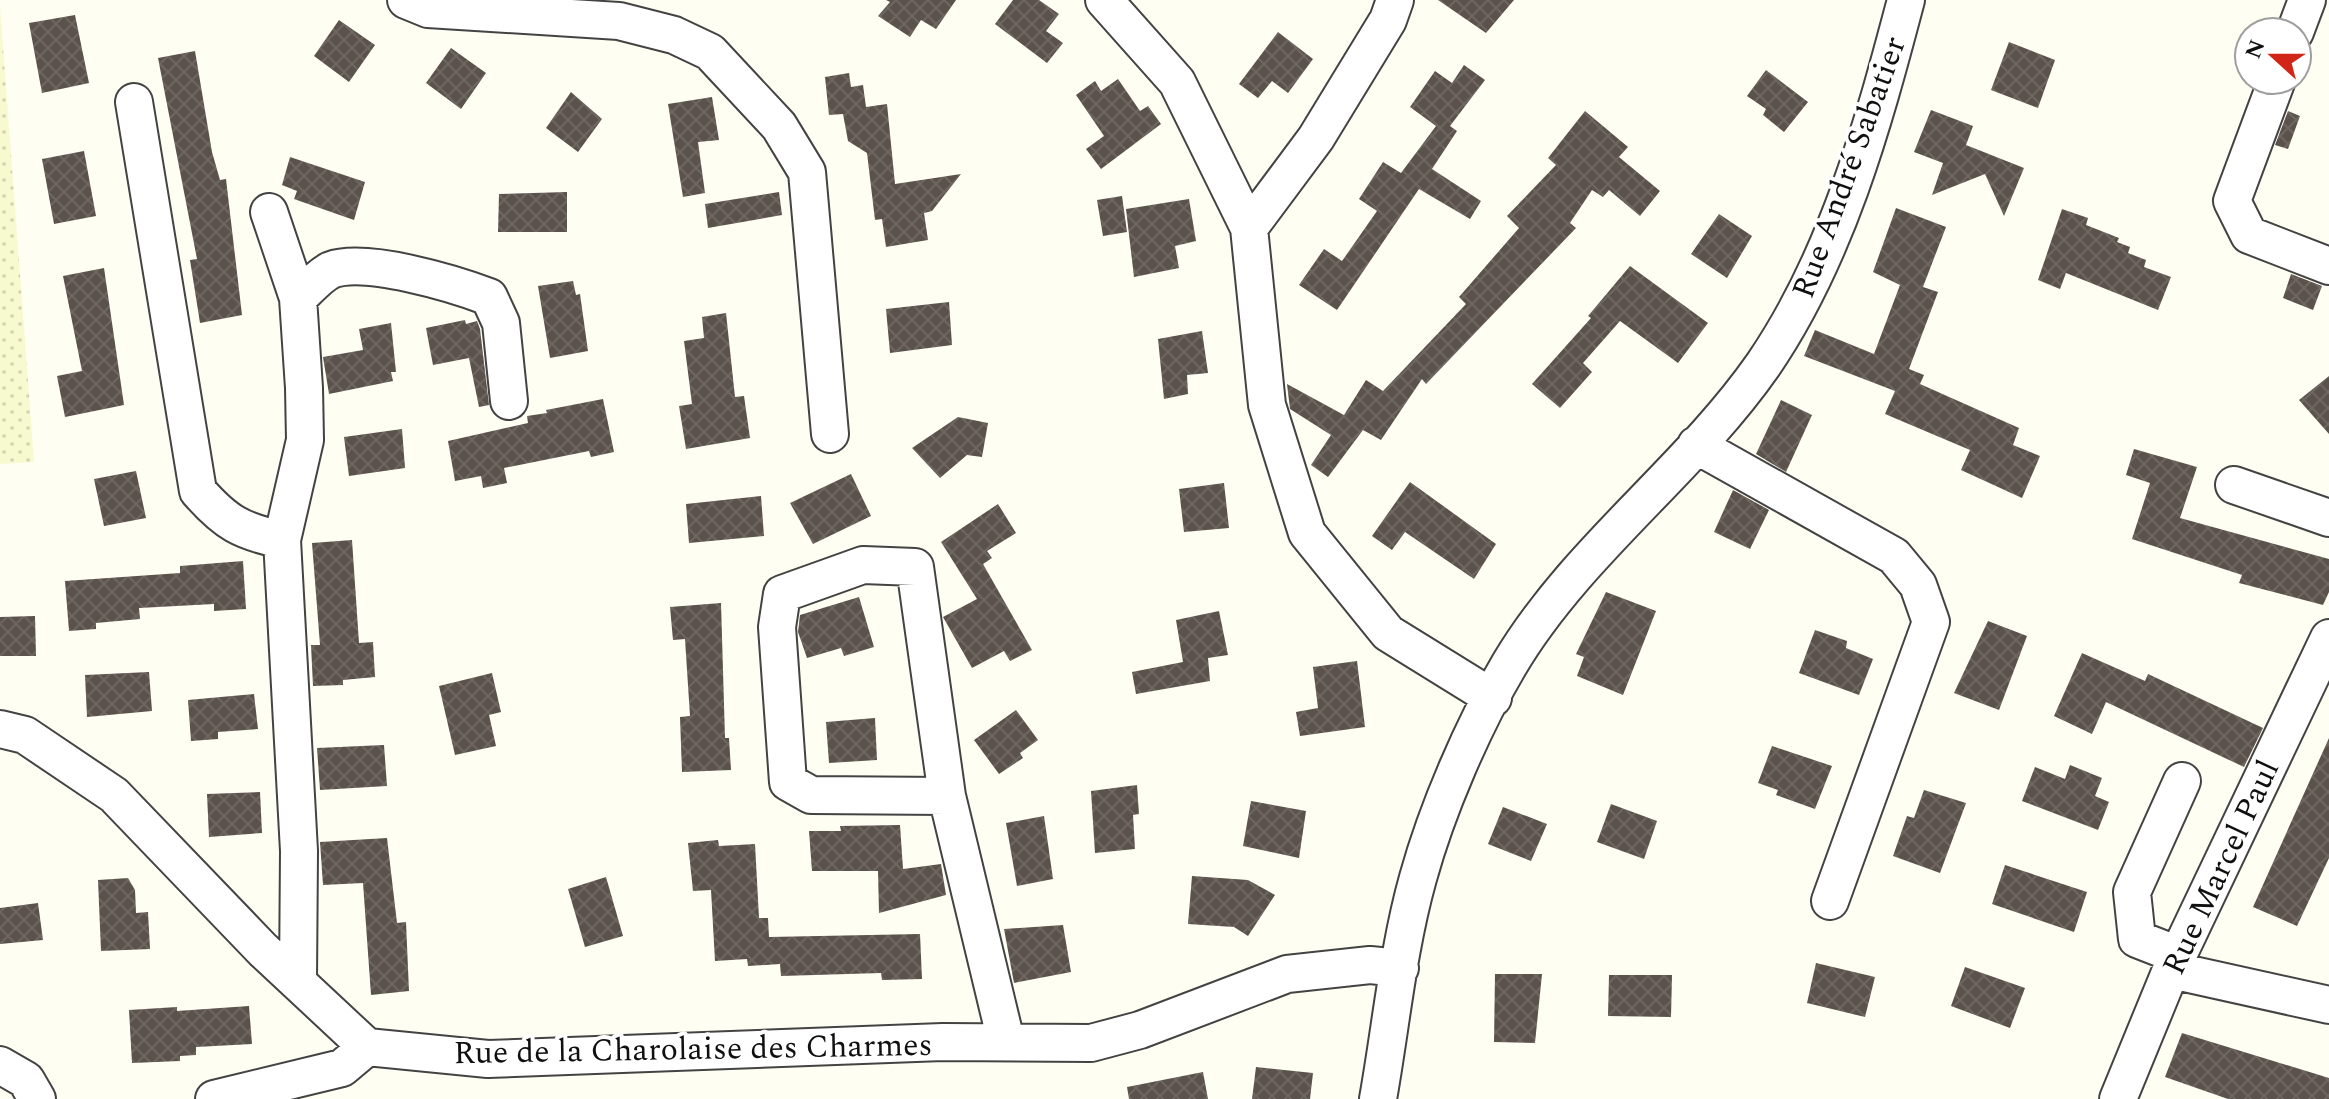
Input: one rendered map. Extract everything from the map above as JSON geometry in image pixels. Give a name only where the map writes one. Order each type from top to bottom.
[{"type":"street","points":[[406,0],[428,9],[619,21],[674,35],[710,52],[779,126],[807,172],[830,434]]},
{"type":"street","points":[[1104,0],[1177,82],[1249,228],[1267,405],[1307,533],[1388,633],[1493,698]]},
{"type":"street","points":[[1249,228],[1316,138],[1388,20],[1395,0]]},
{"type":"street","name":"Rue André Sabatier","points":[[1378,1099],[1418,879],[1447,794],[1508,666],[1539,620],[1696,445],[1762,366],[1796,311],[1825,253],[1880,97],[1906,0]]},
{"type":"street","points":[[2271,96],[2232,201],[2249,235],[2329,266]]},
{"type":"street","points":[[134,102],[198,491],[219,514],[244,531],[282,540]]},
{"type":"street","points":[[269,212],[298,298],[305,440],[282,540],[299,851],[298,979]]},
{"type":"street","points":[[298,298],[330,270],[360,267],[465,288],[489,297],[501,323],[509,401]]},
{"type":"street","points":[[1696,445],[1894,556],[1918,585],[1931,622],[1830,901]]},
{"type":"street","points":[[2234,485],[2329,518]]},
{"type":"street","points":[[947,796],[811,795],[788,782],[777,627],[782,594],[863,565],[915,567],[947,796],[1006,1041]]},
{"type":"street","name":"Rue Marcel Paul","points":[[2118,1099],[2174,963],[2329,638]]},
{"type":"street","points":[[0,729],[25,735],[114,795],[263,950],[298,979],[367,1047],[342,1068],[214,1099]]},
{"type":"street","points":[[2182,781],[2132,892],[2137,939],[2174,963],[2329,1005]]},
{"type":"street","name":"Rue de la Charolaise des Charmes","points":[[367,1047],[488,1059],[1006,1041],[1091,1043],[1140,1030],[1287,974],[1370,965],[1400,968]]},
{"type":"street","points":[[0,1065],[26,1080],[37,1099]]},
{"type":"green space","points":[[0,7],[34,462],[0,464]]},
{"type":"building","points":[[886,0],[956,0],[936,29],[921,20],[910,37],[878,16],[890,2]]},
{"type":"building","points":[[1013,0],[1039,0],[1059,14],[1046,31],[1063,43],[1047,63],[995,24]]},
{"type":"building","points":[[1438,0],[1514,0],[1486,33]]},
{"type":"building","points":[[75,15],[89,83],[42,93],[29,23]]},
{"type":"building","points":[[339,20],[375,45],[349,82],[314,56]]},
{"type":"building","points":[[1278,32],[1313,59],[1288,93],[1272,81],[1258,98],[1239,84]]},
{"type":"building","points":[[2009,42],[2055,60],[2038,108],[1991,90]]},
{"type":"building","points":[[451,48],[486,73],[461,109],[426,83]]},
{"type":"building","points":[[195,51],[212,152],[220,180],[226,179],[242,315],[200,323],[190,260],[197,259],[158,58]]},
{"type":"building","points":[[1464,65],[1485,80],[1450,126],[1457,131],[1432,169],[1481,201],[1470,219],[1419,189],[1337,310],[1299,285],[1324,249],[1342,261],[1377,211],[1359,199],[1383,162],[1401,173],[1436,126],[1410,107],[1435,71],[1452,83]]},
{"type":"building","points":[[1766,70],[1808,102],[1784,132],[1763,115],[1766,109],[1747,96]]},
{"type":"building","points":[[849,73],[851,87],[863,85],[866,107],[887,104],[895,184],[961,174],[932,211],[924,213],[928,240],[886,247],[882,219],[875,220],[867,153],[848,141],[843,114],[829,115],[825,77]]},
{"type":"building","points":[[1118,79],[1140,111],[1148,106],[1161,124],[1101,169],[1086,149],[1104,136],[1076,95],[1095,81],[1101,91]]},
{"type":"building","points":[[571,92],[602,119],[578,152],[546,128]]},
{"type":"building","points":[[712,97],[719,140],[698,142],[705,193],[683,197],[668,104]]},
{"type":"building","points":[[1931,110],[1973,126],[1966,145],[2024,168],[2004,216],[1985,174],[1932,195],[1943,163],[1914,152]]},
{"type":"building","points":[[1585,111],[1628,147],[1619,157],[1660,191],[1640,216],[1609,190],[1603,197],[1592,190],[1570,223],[1576,228],[1426,384],[1422,379],[1381,440],[1363,430],[1328,477],[1311,465],[1331,435],[1290,409],[1287,384],[1344,415],[1366,380],[1383,391],[1466,304],[1459,297],[1519,228],[1507,216],[1556,165],[1548,158]]},
{"type":"building","points":[[2288,111],[2300,116],[2288,149],[2275,145]]},
{"type":"building","points":[[84,151],[96,216],[54,224],[42,159]]},
{"type":"building","points":[[290,157],[365,182],[354,220],[294,199],[297,191],[282,185]]},
{"type":"building","points":[[567,192],[567,232],[498,232],[499,194]]},
{"type":"building","points":[[779,192],[782,215],[708,228],[705,204]]},
{"type":"building","points":[[1122,196],[1127,232],[1103,236],[1097,200]]},
{"type":"building","points":[[1189,199],[1196,241],[1175,246],[1179,268],[1134,277],[1126,209]]},
{"type":"building","points":[[1896,208],[1946,227],[1923,287],[1938,292],[1909,369],[1924,375],[1920,384],[2019,428],[2013,445],[2040,456],[2022,498],[1961,470],[1970,450],[1885,414],[1895,391],[1804,356],[1815,330],[1874,354],[1900,285],[1873,272]]},
{"type":"building","points":[[2062,209],[2088,218],[2086,225],[2119,238],[2117,242],[2130,247],[2128,253],[2146,260],[2144,267],[2171,277],[2158,310],[2066,273],[2060,289],[2038,280]]},
{"type":"building","points":[[1719,214],[1752,236],[1727,278],[1691,254]]},
{"type":"building","points":[[1630,266],[1708,323],[1678,363],[1620,321],[1583,363],[1592,372],[1560,408],[1532,384],[1591,318],[1588,316]]},
{"type":"building","points":[[104,268],[124,405],[65,417],[57,376],[82,371],[63,276]]},
{"type":"building","points":[[2291,274],[2322,286],[2313,310],[2283,298]]},
{"type":"building","points":[[573,281],[576,295],[580,294],[588,351],[550,358],[538,286]]},
{"type":"building","points":[[949,302],[952,345],[890,353],[886,309]]},
{"type":"building","points":[[726,313],[735,397],[744,396],[750,438],[686,449],[679,406],[692,404],[684,341],[704,338],[702,317]]},
{"type":"building","points":[[465,320],[466,324],[477,321],[480,329],[489,405],[479,407],[469,358],[433,365],[426,328]]},
{"type":"building","points":[[391,323],[396,372],[391,372],[393,381],[329,394],[323,357],[363,350],[359,329]]},
{"type":"building","points":[[1202,331],[1208,373],[1187,375],[1188,394],[1164,399],[1158,339]]},
{"type":"building","points":[[2329,376],[2329,434],[2299,400]]},
{"type":"building","points":[[603,399],[614,452],[591,457],[589,451],[504,468],[507,483],[483,488],[481,476],[455,481],[448,441],[528,423],[527,416],[547,413],[546,410]]},
{"type":"building","points":[[1781,400],[1812,415],[1786,472],[1756,454]]},
{"type":"building","points":[[958,417],[988,423],[982,457],[967,455],[940,478],[912,448]]},
{"type":"building","points":[[402,429],[405,468],[349,476],[344,437]]},
{"type":"building","points":[[2134,449],[2197,467],[2180,518],[2329,559],[2329,592],[2323,605],[2239,583],[2242,575],[2132,539],[2150,483],[2126,475]]},
{"type":"building","points":[[136,471],[146,518],[104,526],[94,479]]},
{"type":"building","points":[[851,474],[871,516],[813,544],[790,503]]},
{"type":"building","points":[[1410,482],[1496,544],[1474,579],[1405,532],[1392,550],[1372,536]]},
{"type":"building","points":[[1224,483],[1229,528],[1184,532],[1179,489]]},
{"type":"building","points":[[1733,490],[1769,510],[1750,549],[1714,532]]},
{"type":"building","points":[[761,496],[764,536],[689,543],[686,504]]},
{"type":"building","points":[[998,504],[1016,533],[987,551],[992,558],[983,564],[1032,650],[1010,661],[1004,651],[972,668],[943,617],[977,599],[941,542]]},
{"type":"building","points":[[352,540],[359,643],[373,642],[375,677],[343,680],[343,685],[313,686],[311,645],[320,645],[312,543]]},
{"type":"building","points":[[243,561],[246,609],[214,611],[214,604],[139,608],[140,619],[96,623],[96,629],[69,631],[65,581],[180,573],[180,566]]},
{"type":"building","points":[[1606,592],[1656,611],[1623,695],[1577,676],[1584,657],[1576,654]]},
{"type":"building","points":[[859,597],[874,647],[844,656],[841,648],[807,658],[798,632],[800,615]]},
{"type":"building","points":[[721,603],[725,738],[729,738],[731,770],[682,772],[680,717],[690,716],[685,639],[673,640],[670,607]]},
{"type":"building","points":[[1219,611],[1228,655],[1208,658],[1210,681],[1136,694],[1132,672],[1183,662],[1176,620]]},
{"type":"building","points":[[35,616],[36,656],[0,656],[0,617]]},
{"type":"building","points":[[1988,621],[2027,636],[1999,710],[1954,693]]},
{"type":"building","points":[[1815,630],[1847,641],[1846,648],[1873,659],[1859,695],[1799,673]]},
{"type":"building","points":[[2082,653],[2145,681],[2148,674],[2263,728],[2244,767],[2106,702],[2092,734],[2054,716]]},
{"type":"building","points":[[1357,661],[1365,727],[1300,736],[1296,712],[1318,708],[1313,667]]},
{"type":"building","points":[[149,672],[152,711],[87,717],[85,675]]},
{"type":"building","points":[[492,673],[501,712],[489,715],[496,746],[455,755],[439,686]]},
{"type":"building","points":[[254,694],[258,729],[218,732],[218,739],[191,741],[188,700]]},
{"type":"building","points":[[1016,710],[1038,740],[1020,753],[1023,758],[999,774],[974,740]]},
{"type":"building","points":[[875,718],[877,760],[829,763],[826,722]]},
{"type":"building","points":[[2329,738],[2329,858],[2297,926],[2253,907]]},
{"type":"building","points":[[384,745],[387,786],[320,790],[317,748]]},
{"type":"building","points":[[1772,746],[1832,766],[1815,809],[1776,795],[1778,790],[1758,783]]},
{"type":"building","points":[[2070,765],[2102,778],[2095,796],[2109,802],[2098,830],[2022,801],[2035,767],[2065,779]]},
{"type":"building","points":[[1137,785],[1139,814],[1133,815],[1135,849],[1095,853],[1091,791]]},
{"type":"building","points":[[1924,790],[1966,803],[1940,873],[1893,856],[1907,816],[1914,818]]},
{"type":"building","points":[[260,792],[262,833],[209,837],[207,794]]},
{"type":"building","points":[[1251,801],[1306,811],[1299,858],[1243,846]]},
{"type":"building","points":[[1611,804],[1657,821],[1644,859],[1597,842]]},
{"type":"building","points":[[1503,807],[1547,824],[1531,861],[1488,844]]},
{"type":"building","points":[[1044,816],[1053,879],[1017,886],[1006,823]]},
{"type":"building","points":[[900,825],[903,869],[941,864],[946,895],[879,913],[878,871],[812,871],[809,831],[841,831],[840,826]]},
{"type":"building","points":[[387,838],[397,923],[406,922],[409,991],[371,995],[363,883],[323,885],[320,842]]},
{"type":"building","points":[[718,840],[719,846],[755,844],[759,918],[768,918],[769,937],[920,934],[922,979],[882,980],[881,973],[781,976],[780,964],[748,966],[747,959],[715,961],[711,890],[693,891],[688,843]]},
{"type":"building","points":[[2005,865],[2087,892],[2074,932],[1992,904]]},
{"type":"building","points":[[1192,876],[1248,880],[1275,895],[1248,936],[1234,927],[1188,924]]},
{"type":"building","points":[[606,877],[623,936],[585,947],[568,889]]},
{"type":"building","points":[[128,878],[135,890],[136,913],[148,912],[150,949],[101,951],[98,880]]},
{"type":"building","points":[[38,903],[43,940],[0,944],[0,908]]},
{"type":"building","points":[[1063,925],[1071,972],[1014,983],[1004,929]]},
{"type":"building","points":[[1816,963],[1875,977],[1865,1017],[1807,1003]]},
{"type":"building","points":[[1965,967],[2025,988],[2010,1028],[1951,1006]]},
{"type":"building","points":[[1495,974],[1542,974],[1535,1043],[1494,1042]]},
{"type":"building","points":[[1609,975],[1672,975],[1671,1017],[1608,1016]]},
{"type":"building","points":[[249,1006],[252,1044],[196,1047],[196,1055],[180,1056],[180,1061],[132,1063],[129,1010],[177,1007],[177,1011]]},
{"type":"building","points":[[2182,1033],[2329,1078],[2329,1099],[2228,1099],[2165,1077]]},
{"type":"building","points":[[1256,1067],[1313,1073],[1310,1099],[1252,1099]]},
{"type":"building","points":[[1203,1072],[1208,1099],[1129,1099],[1127,1087]]}]
